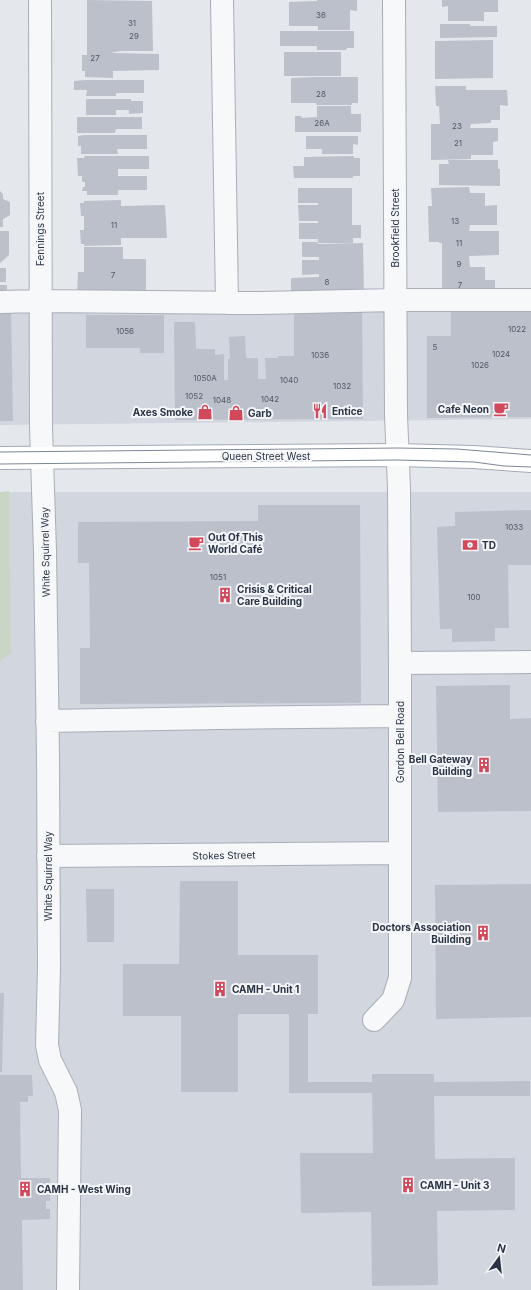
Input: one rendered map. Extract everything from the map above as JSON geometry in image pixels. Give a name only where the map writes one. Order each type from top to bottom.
[{"type":"main road","name":"Queen Street West","points":[[0,458],[398,455],[531,461]]},
{"type":"street","name":"Fennings Street","points":[[40,0],[40,301],[42,458]]},
{"type":"street","points":[[222,0],[227,303]]},
{"type":"street","name":"Brookfield Street","points":[[394,0],[396,414],[398,455]]},
{"type":"street","points":[[0,302],[261,303],[395,300],[531,300]]},
{"type":"street","name":"Gordon Bell Road","points":[[374,1020],[393,1000],[400,978],[400,664],[398,455]]},
{"type":"street","name":"White Squirrel Way","points":[[42,458],[45,551],[49,968],[46,1045],[50,1060],[66,1092],[70,1110],[68,1290]]},
{"type":"street","points":[[400,664],[531,662]]},
{"type":"street","points":[[47,721],[400,716]]},
{"type":"street","name":"Stokes Street","points":[[48,856],[399,853]]},
{"type":"shaded area","points":[[531,304],[531,419],[0,425],[0,308]]},
{"type":"shaded area","points":[[0,492],[531,492],[531,1290],[0,1290]]},
{"type":"green space","points":[[9,491],[11,653],[0,661],[0,492]]},
{"type":"building","points":[[87,0],[152,1],[153,51],[120,51],[110,53],[159,54],[159,70],[113,71],[113,78],[85,77],[85,71],[82,71],[82,55],[87,55]]},
{"type":"building","points":[[357,0],[357,11],[350,10],[350,30],[318,30],[318,26],[289,26],[289,2]]},
{"type":"building","points":[[442,0],[498,0],[498,12],[484,12],[484,21],[448,21],[448,6],[442,7]]},
{"type":"building","points":[[440,24],[497,26],[497,37],[440,38]]},
{"type":"building","points":[[280,31],[354,31],[354,48],[347,48],[346,50],[317,50],[317,46],[280,46]]},
{"type":"building","points":[[493,40],[493,78],[435,79],[435,41]]},
{"type":"building","points":[[284,52],[341,52],[341,76],[284,76]]},
{"type":"building","points":[[358,77],[358,103],[352,103],[352,105],[316,105],[316,103],[291,103],[291,78]]},
{"type":"building","points":[[144,80],[144,93],[116,93],[116,96],[86,96],[87,90],[74,90],[74,81]]},
{"type":"building","points":[[435,86],[466,86],[466,90],[507,90],[508,106],[500,105],[500,120],[491,120],[491,123],[471,124],[470,128],[498,128],[498,141],[493,142],[493,155],[471,155],[471,159],[431,160],[431,124],[440,124],[439,106],[436,106]]},
{"type":"building","points":[[86,99],[131,99],[131,101],[143,101],[143,113],[129,114],[129,110],[116,110],[116,115],[86,115]]},
{"type":"building","points":[[317,106],[351,106],[351,114],[361,114],[361,132],[295,132],[295,116],[301,116],[302,118],[317,117]]},
{"type":"building","points":[[77,117],[142,117],[142,129],[116,129],[115,133],[77,133]]},
{"type":"building","points":[[147,135],[147,149],[117,149],[118,154],[81,154],[81,146],[78,146],[78,136]]},
{"type":"building","points":[[306,136],[358,136],[358,145],[353,144],[353,154],[322,154],[322,149],[306,149]]},
{"type":"building","points":[[84,156],[149,156],[149,169],[118,169],[118,176],[147,176],[147,190],[118,190],[118,195],[87,195],[87,191],[82,191],[83,187],[85,187],[85,182],[82,182],[82,176],[78,176],[77,158],[85,158]]},
{"type":"building","points":[[354,156],[354,158],[360,158],[360,176],[353,176],[353,178],[294,178],[293,166],[304,166],[304,157]]},
{"type":"building","points":[[448,160],[498,160],[498,169],[500,169],[500,186],[439,185],[439,164],[449,164]]},
{"type":"building","points":[[469,187],[470,193],[485,193],[485,206],[497,205],[497,225],[470,225],[469,231],[499,231],[499,255],[469,256],[470,267],[485,267],[485,280],[495,280],[495,293],[442,299],[442,243],[429,242],[428,206],[432,206],[431,188]]},
{"type":"building","points":[[298,188],[352,188],[352,225],[361,225],[361,238],[353,238],[353,243],[318,243],[318,239],[299,239],[299,223],[318,223],[318,221],[299,221],[298,205],[318,205],[318,203],[298,203]]},
{"type":"building","points":[[0,191],[3,194],[3,199],[10,202],[10,215],[3,219],[3,227],[0,227]]},
{"type":"building","points":[[121,200],[121,206],[165,205],[167,238],[121,238],[121,245],[84,246],[84,244],[81,244],[80,230],[84,230],[84,216],[81,216],[80,203],[84,203],[84,201]]},
{"type":"building","points":[[0,231],[9,231],[9,255],[0,263]]},
{"type":"building","points":[[302,242],[317,242],[318,244],[363,243],[364,297],[291,297],[291,278],[319,277],[319,274],[302,275],[302,260],[319,260],[319,257],[302,257]]},
{"type":"building","points":[[84,247],[123,247],[123,259],[146,259],[146,291],[156,291],[156,297],[77,297],[78,272],[84,272]]},
{"type":"building","points":[[0,268],[6,268],[6,282],[0,282]]},
{"type":"building","points":[[0,285],[7,285],[7,300],[0,300]]},
{"type":"building","points":[[531,306],[531,417],[427,418],[427,336],[451,336],[451,307]]},
{"type":"building","points":[[327,307],[362,307],[363,419],[175,420],[174,322],[195,322],[196,349],[215,349],[215,355],[224,354],[224,380],[228,380],[228,359],[230,359],[229,337],[245,336],[246,358],[258,358],[258,379],[266,379],[265,358],[294,356],[294,313],[327,313]]},
{"type":"building","points":[[0,310],[11,310],[13,421],[0,421]]},
{"type":"building","points":[[86,315],[164,315],[164,353],[140,353],[140,348],[86,348]]},
{"type":"building","name":"Crisis & Critical Care Building","points":[[258,505],[360,505],[361,703],[80,704],[80,648],[90,648],[89,563],[78,563],[78,522],[258,521]]},
{"type":"building","points":[[531,510],[531,565],[508,565],[509,628],[495,628],[495,641],[452,642],[452,629],[440,629],[437,527],[455,526],[455,512]]},
{"type":"building","name":"Bell Gateway Building","points":[[510,685],[510,719],[531,718],[531,811],[438,812],[436,686]]},
{"type":"building","points":[[180,881],[238,881],[238,955],[318,955],[318,1014],[308,1014],[308,1082],[372,1082],[372,1074],[434,1074],[434,1082],[530,1081],[530,1096],[434,1096],[435,1159],[515,1158],[515,1210],[437,1211],[438,1285],[372,1286],[371,1212],[301,1213],[300,1153],[373,1153],[372,1093],[289,1093],[289,1014],[238,1014],[238,1092],[181,1092],[181,1016],[123,1016],[123,964],[179,964]]},
{"type":"building","name":"Doctors Association Building","points":[[531,884],[531,1017],[436,1019],[435,885]]},
{"type":"building","points":[[86,889],[114,889],[114,942],[87,942]]},
{"type":"building","points":[[0,993],[4,993],[2,1072],[0,1072]]},
{"type":"building","name":"CAMH - West Wing","points":[[0,1075],[32,1075],[33,1096],[28,1096],[28,1102],[20,1102],[21,1178],[50,1178],[50,1201],[46,1201],[46,1209],[50,1209],[50,1219],[22,1220],[23,1290],[0,1290]]},
{"type":"tram line","points":[[0,452],[398,448],[457,449],[531,455]]},
{"type":"tram line","points":[[0,464],[398,460],[474,462],[504,466],[531,467]]},
{"type":"place","name":"Cafe Neon","points":[[501,409]]},
{"type":"place","name":"Entice","points":[[320,411]]},
{"type":"place","name":"Axes Smoke","points":[[205,412]]},
{"type":"place","name":"Garb","points":[[236,413]]},
{"type":"place","name":"Out Of This World Café","points":[[196,543]]},
{"type":"place","name":"TD","points":[[470,545]]},
{"type":"place","name":"Crisis & Critical Care Building","points":[[225,595]]},
{"type":"place","name":"Bell Gateway Building","points":[[484,765]]},
{"type":"place","name":"Doctors Association Building","points":[[483,933]]},
{"type":"place","name":"CAMH - Unit 1","points":[[220,989]]},
{"type":"place","name":"CAMH - Unit 3","points":[[408,1185]]},
{"type":"place","name":"CAMH - West Wing","points":[[25,1189]]}]
